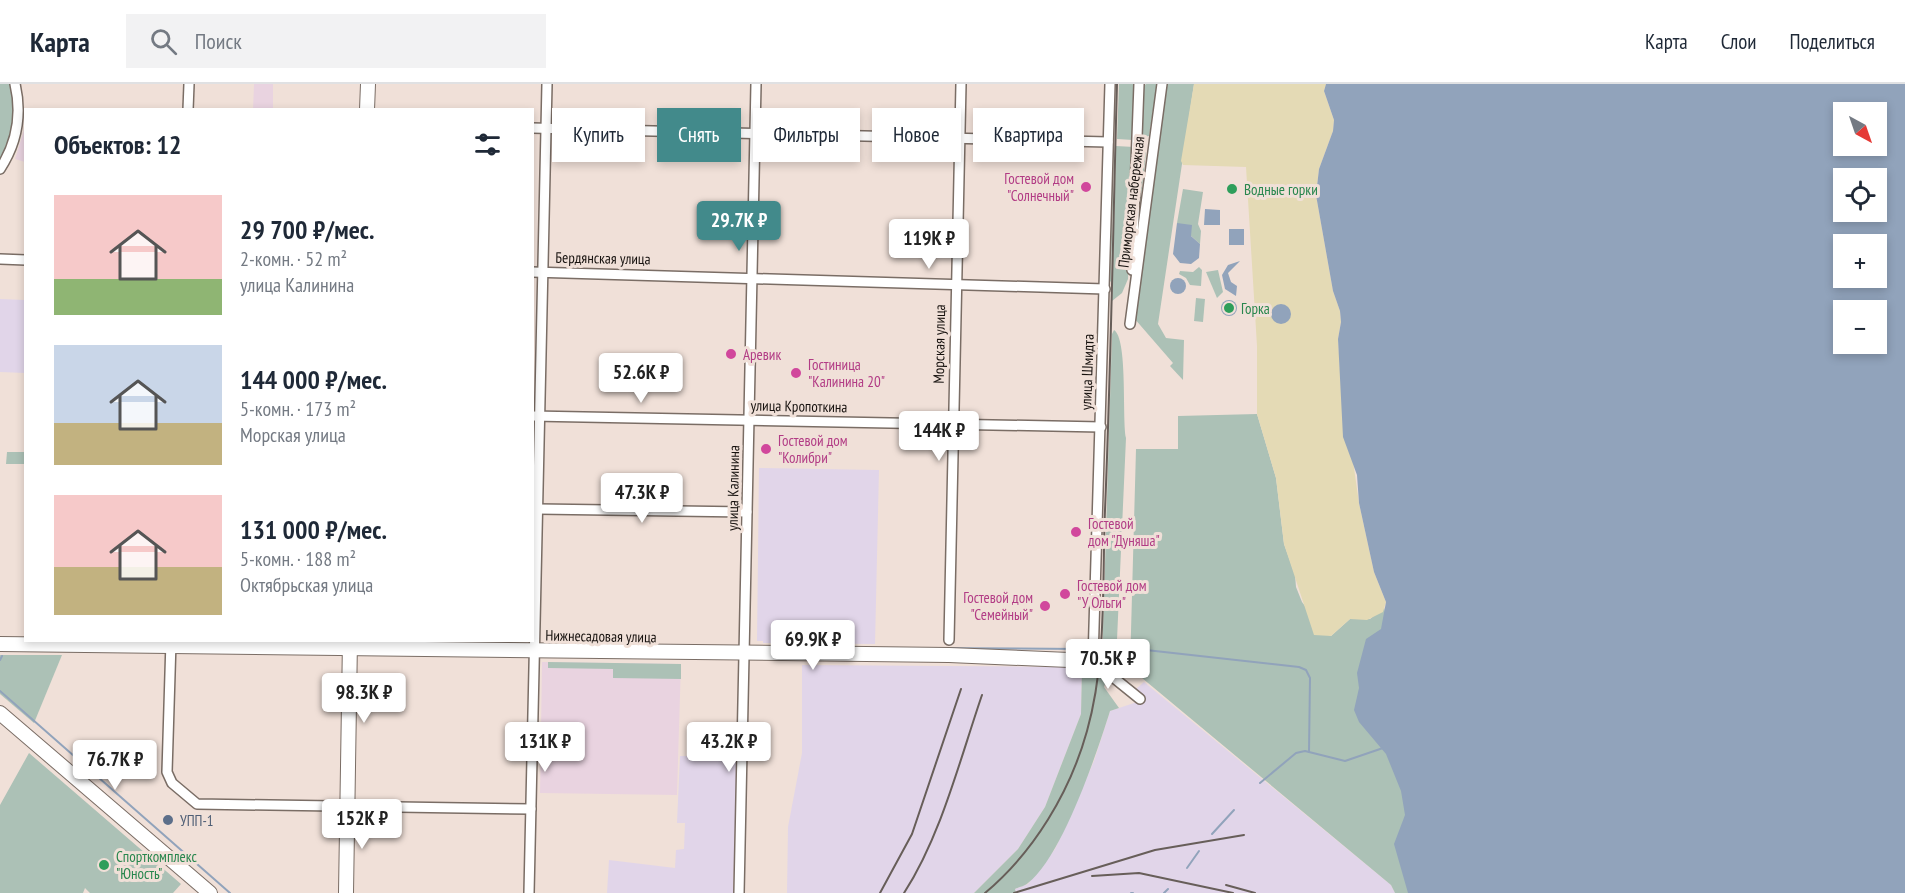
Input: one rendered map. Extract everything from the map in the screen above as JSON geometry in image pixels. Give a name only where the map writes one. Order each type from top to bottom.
[{"type":"street","points":[[0,169],[14,140],[22,113],[15,84]]},
{"type":"street","points":[[188,108],[189,84]]},
{"type":"street","points":[[367,108],[368,84]]},
{"type":"street","points":[[529,893],[538,509],[536,416],[543,272],[547,84]]},
{"type":"street","name":"улица Калинина","points":[[756,84],[756,108]]},
{"type":"street","name":"Морская улица","points":[[961,84],[961,108]]},
{"type":"street","name":"улица Шмидта","points":[[1093,661],[1110,84]]},
{"type":"street","points":[[1139,84],[1136,144],[1153,145]]},
{"type":"street","name":"Приморская набережная","points":[[1136,144],[1130,324],[1162,84]]},
{"type":"street","points":[[534,128],[753,133]]},
{"type":"street","points":[[961,138],[1108,142]]},
{"type":"street","name":"улица Калинина","points":[[739,893],[754,162]]},
{"type":"street","name":"Морская улица","points":[[949,640],[959,162]]},
{"type":"street","points":[[0,259],[24,260]]},
{"type":"street","name":"Бердянская улица","points":[[534,272],[1105,289]]},
{"type":"street","name":"улица Кропоткина","points":[[536,416],[1101,427]]},
{"type":"street","points":[[538,509],[747,512]]},
{"type":"street","name":"Нижнесадовая улица","points":[[0,644],[350,645],[534,651],[949,655],[1093,661]]},
{"type":"street","points":[[171,644],[167,772],[172,783],[197,804],[531,809]]},
{"type":"street","points":[[346,893],[350,645]]},
{"type":"street","points":[[1093,661],[1140,699]]},
{"type":"street","points":[[0,713],[210,893]]},
{"type":"shaded area","points":[[254,84],[273,84],[273,108],[253,108]]},
{"type":"shaded area","points":[[24,130],[24,162],[15,159]]},
{"type":"shaded area","points":[[0,299],[24,300],[24,373],[0,372]]},
{"type":"shaded area","points":[[759,468],[879,470],[875,644],[763,643],[763,641],[757,641]]},
{"type":"shaded area","points":[[542,662],[681,664],[677,795],[540,793]]},
{"type":"shaded area","points":[[802,665],[1082,667],[1081,714],[1045,807],[1018,849],[974,893],[787,893],[788,827],[802,753]]},
{"type":"shaded area","points":[[1144,682],[1391,885],[1395,893],[1016,893],[1015,889],[1028,884],[1055,849],[1094,761],[1110,711],[1137,702],[1143,695],[1136,689]]},
{"type":"shaded area","points":[[680,756],[737,757],[733,893],[607,893],[609,860],[675,868],[676,850],[684,849],[685,823],[677,823]]},
{"type":"green space","points":[[0,84],[12,84],[14,127],[0,164]]},
{"type":"green space","points":[[1119,84],[1136,84],[1133,140],[1117,139]]},
{"type":"green space","points":[[1146,84],[1157,84],[1149,136],[1140,138],[1142,88]]},
{"type":"green space","points":[[1164,84],[1194,84],[1158,324],[1166,338],[1184,340],[1183,380],[1170,366],[1173,363],[1134,318]]},
{"type":"green space","points":[[1114,144],[1111,282],[1109,280]]},
{"type":"green space","points":[[1116,146],[1134,147],[1128,279],[1122,293],[1112,301]]},
{"type":"green space","points":[[1140,150],[1146,153],[1137,231]]},
{"type":"green space","points":[[1183,189],[1203,192],[1198,224],[1201,231],[1200,244],[1177,223]]},
{"type":"green space","points":[[1199,267],[1202,270],[1201,286],[1190,285],[1186,278],[1179,274],[1180,271],[1193,272]]},
{"type":"green space","points":[[1218,270],[1223,292],[1217,298],[1206,272]]},
{"type":"green space","points":[[1196,298],[1205,299],[1203,322],[1194,321]]},
{"type":"green space","points":[[1114,330],[1118,336],[1123,363],[1126,438],[1117,640],[1127,646],[1125,659],[1113,664],[1102,662],[1112,334]]},
{"type":"green space","points":[[1257,414],[1276,478],[1284,544],[1302,602],[1326,634],[1331,636],[1350,619],[1370,619],[1384,607],[1447,893],[1395,893],[1391,885],[1130,668],[1136,449],[1178,449],[1178,416]]},
{"type":"green space","points":[[7,452],[24,452],[24,464],[6,464]]},
{"type":"green space","points":[[0,655],[62,655],[34,723],[0,694]]},
{"type":"green space","points":[[548,662],[681,664],[681,679],[613,678],[613,669],[548,668]]},
{"type":"green space","points":[[1082,667],[1095,670],[1107,677],[1104,687],[1119,708],[1110,711],[1077,803],[1053,851],[1041,870],[1027,884],[1015,889],[1016,893],[974,893],[1018,849],[1045,807],[1081,714]]},
{"type":"green space","points":[[29,753],[181,884],[173,893],[90,893],[85,888],[83,893],[0,893],[0,805]]},
{"type":"sand","points":[[1194,84],[1326,84],[1324,91],[1334,120],[1333,131],[1319,169],[1316,195],[1333,291],[1340,311],[1338,339],[1340,370],[1359,503],[1374,572],[1386,602],[1383,612],[1367,620],[1350,619],[1331,636],[1314,635],[1284,544],[1276,478],[1257,414],[1257,346],[1246,167],[1183,165],[1181,161]]},
{"type":"water","points":[[1326,84],[1905,84],[1905,893],[1408,893],[1394,844],[1405,815],[1401,791],[1386,754],[1359,722],[1354,710],[1359,688],[1357,673],[1366,639],[1381,629],[1386,602],[1374,572],[1359,503],[1357,475],[1343,437],[1338,339],[1340,311],[1333,291],[1316,195],[1319,169],[1333,131],[1334,120],[1324,91]]},
{"type":"water","points":[[1205,209],[1220,210],[1220,225],[1204,225]]},
{"type":"water","points":[[1177,223],[1192,225],[1191,236],[1200,244],[1199,258],[1191,264],[1180,263],[1173,254]]},
{"type":"water","points":[[1229,229],[1244,229],[1244,245],[1229,245]]},
{"type":"water","points":[[1240,261],[1228,273],[1231,282],[1237,286],[1236,296],[1225,289],[1222,275],[1228,265]]},
{"type":"water","points":[[1178,278],[1186,286],[1178,294],[1170,286]]},
{"type":"water","name":"Горка","points":[[1229,300],[1237,308],[1229,316],[1221,308]]},
{"type":"water","points":[[1277,304],[1285,304],[1291,310],[1291,318],[1285,324],[1277,324],[1271,318],[1271,310]]},
{"type":"waterway","points":[[916,648],[1083,649]]},
{"type":"waterway","points":[[1137,649],[1299,667],[1306,670],[1310,678],[1309,752]]},
{"type":"waterway","points":[[0,660],[2,656]]},
{"type":"waterway","points":[[0,691],[230,893]]},
{"type":"waterway","points":[[1260,783],[1296,753],[1305,751],[1345,761],[1383,748]]},
{"type":"waterway","points":[[1212,834],[1234,810]]},
{"type":"waterway","points":[[1187,868],[1199,851]]},
{"type":"waterway","points":[[1164,893],[1168,889]]},
{"type":"railway","points":[[985,893],[1019,859],[1048,820],[1060,798],[1080,754],[1098,677],[1102,621],[1117,84]]},
{"type":"railway","points":[[880,893],[912,834],[961,689]]},
{"type":"railway","points":[[904,893],[929,847],[939,822],[982,695]]},
{"type":"railway","points":[[1014,893],[1155,850],[1244,835]]},
{"type":"railway","points":[[1092,876],[1139,873],[1233,893]]},
{"type":"railway","points":[[1226,885],[1255,893]]},
{"type":"place","name":"Гостевой дом \"Солнечный\"","points":[[1086,187]]},
{"type":"place","name":"Водные горки","points":[[1232,189]]},
{"type":"place","name":"Горка","points":[[1229,308]]},
{"type":"place","name":"Аревик","points":[[731,354]]},
{"type":"place","name":"Гостиница \"Калинина 20\"","points":[[796,373]]},
{"type":"place","name":"Гостевой дом \"Колибри\"","points":[[766,449]]},
{"type":"place","name":"Гостевой дом \"Дуняша\"","points":[[1076,532]]},
{"type":"place","name":"Гостевой дом \"У Ольги\"","points":[[1065,594]]},
{"type":"place","name":"Гостевой дом \"Семейный\"","points":[[1045,606]]},
{"type":"place","name":"УПП-1","points":[[168,820]]},
{"type":"place","name":"Спорткомплекс \"Юность\"","points":[[104,865]]}]
